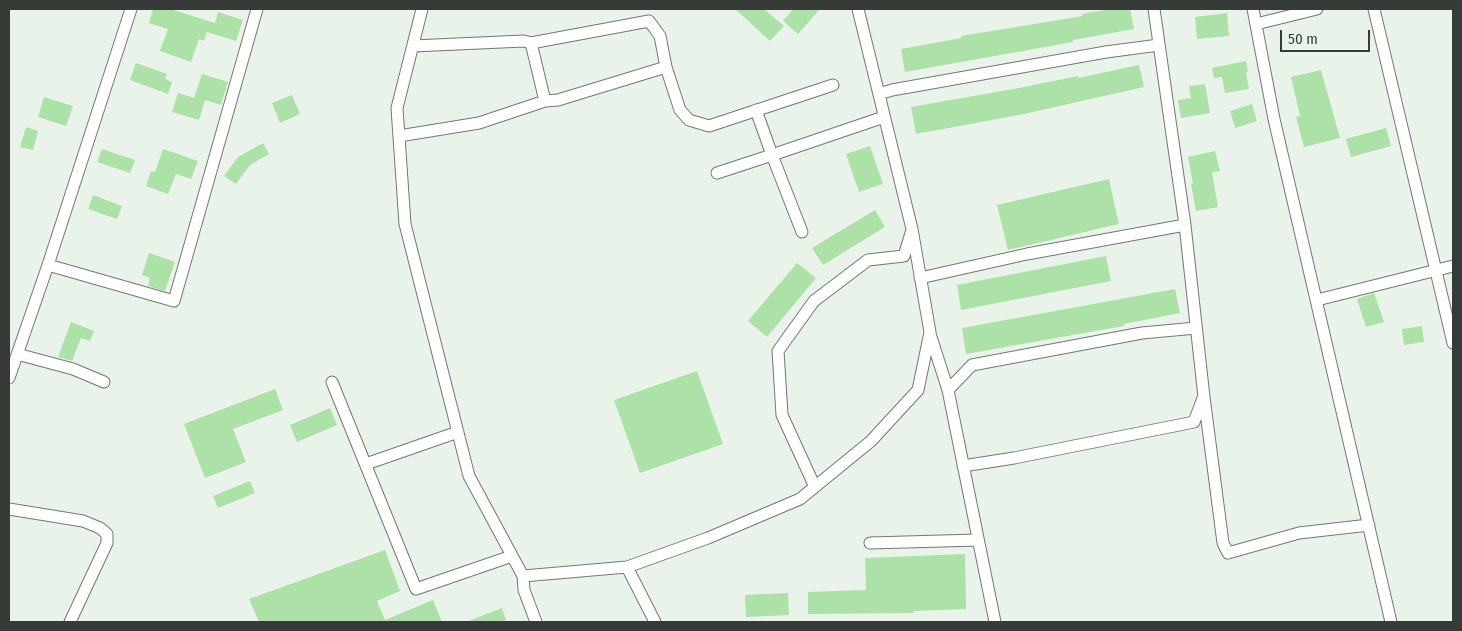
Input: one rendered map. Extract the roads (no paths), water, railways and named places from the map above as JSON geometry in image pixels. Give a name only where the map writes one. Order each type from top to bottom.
[{"type":"street","points":[[9,378],[48,265],[131,9]]},
{"type":"street","points":[[48,265],[174,301],[257,9]]},
{"type":"street","points":[[422,9],[397,108],[405,224],[469,476],[523,576],[524,590],[536,622]]},
{"type":"street","points":[[858,9],[912,229],[930,332],[948,390],[992,620]]},
{"type":"street","points":[[1154,9],[1185,225],[1204,397],[1223,543],[1228,553],[1299,533],[1370,525]]},
{"type":"street","points":[[1253,9],[1274,119],[1370,525],[1391,622]]},
{"type":"street","points":[[1256,24],[1317,9]]},
{"type":"street","points":[[1374,9],[1453,343]]},
{"type":"street","points":[[413,46],[524,41],[531,43],[649,21],[660,36],[666,67],[680,110],[689,120],[708,126],[833,85]]},
{"type":"street","points":[[531,43],[544,101]]},
{"type":"street","points":[[879,94],[892,90],[1106,52],[1159,45]]},
{"type":"street","points":[[399,136],[479,123],[544,101],[558,100],[666,67]]},
{"type":"street","points":[[756,110],[802,232]]},
{"type":"street","points":[[717,173],[884,117]]},
{"type":"street","points":[[920,278],[1027,254],[1185,225]]},
{"type":"street","points":[[815,487],[782,415],[778,351],[814,301],[868,260],[904,256],[912,229]]},
{"type":"street","points":[[1317,300],[1453,266]]},
{"type":"street","points":[[948,390],[972,364],[1142,333],[1196,328]]},
{"type":"street","points":[[523,576],[626,567],[708,538],[800,499],[871,441],[918,390],[930,332]]},
{"type":"street","points":[[17,354],[73,370],[104,382]]},
{"type":"street","points":[[332,382],[416,589],[512,556]]},
{"type":"street","points":[[963,466],[1014,458],[1194,422],[1204,397]]},
{"type":"street","points":[[366,464],[458,432]]},
{"type":"street","points":[[9,509],[82,521],[100,528],[107,534],[107,543],[70,622]]},
{"type":"street","points":[[870,543],[978,540]]},
{"type":"street","points":[[626,567],[655,622]]}]
